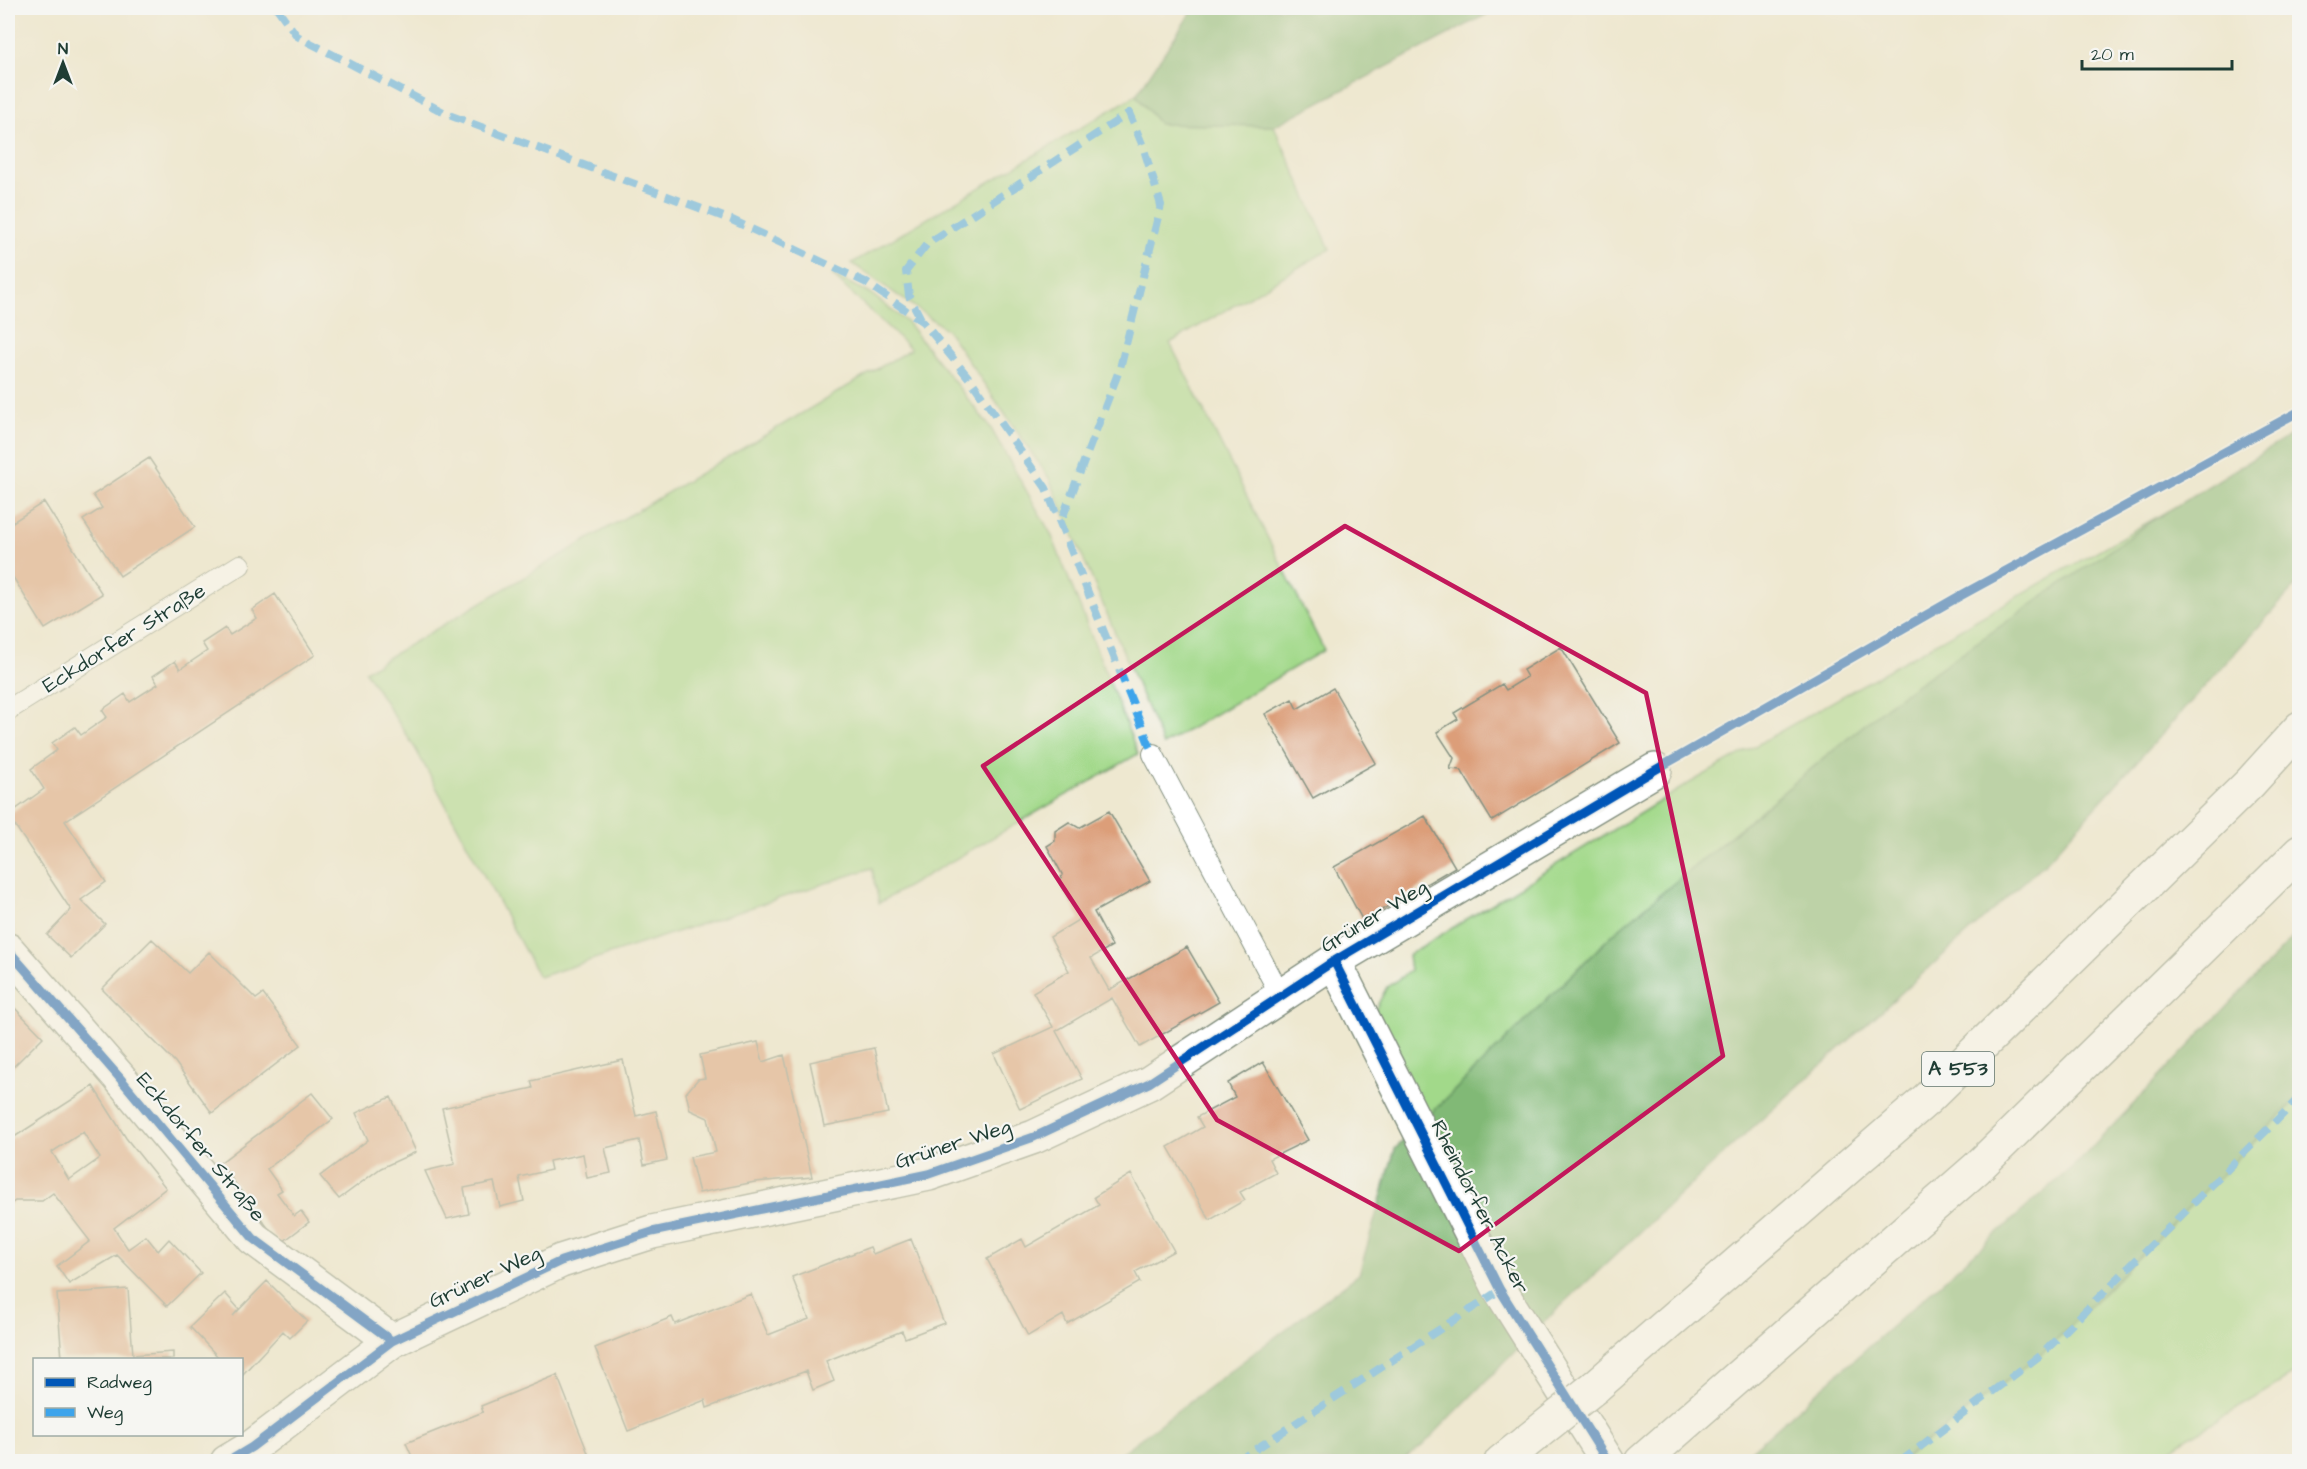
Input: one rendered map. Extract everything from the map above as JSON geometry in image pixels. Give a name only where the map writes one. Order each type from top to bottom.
[{"type":"main road","name":"A 553","points":[[1514,1452],[1595,1387],[1927,1099],[2250,783],[2300,728]]},
{"type":"main road","name":"Grüner Weg","points":[[227,1461],[252,1447],[392,1341],[561,1261],[652,1232],[929,1174],[1034,1137],[1149,1083],[1334,961],[1655,770]]},
{"type":"main road","points":[[1644,1459],[1977,1168],[2300,852]]},
{"type":"main road","name":"Eckdorfer Straße","points":[[8,950],[119,1077],[253,1238],[392,1341]]},
{"type":"main road","name":"Rheindorfer Acker","points":[[1334,961],[1500,1290],[1608,1461]]},
{"type":"lane","name":"Eckdorfer Straße","points":[[8,710],[240,565]]},
{"type":"lane","points":[[1153,754],[1281,996]]},
{"type":"highlighted area","points":[[1345,526],[1646,693],[1723,1056],[1459,1251],[1217,1120],[983,766]]},
{"type":"green space","points":[[1194,8],[1499,8],[1274,126],[1159,124],[1136,95]]},
{"type":"green space","points":[[1136,95],[1159,124],[1274,126],[1330,249],[1170,343],[1324,650],[1163,745],[1049,478],[947,330],[852,263]]},
{"type":"green space","points":[[832,275],[871,294],[907,322],[990,427],[1051,534],[1138,754],[879,903],[872,868],[539,977],[415,748],[365,671],[911,349]]},
{"type":"green space","points":[[2299,430],[2299,582],[2045,863],[1731,1147],[1545,1321],[1422,1446],[1400,1462],[1109,1462],[1359,1274],[1395,1149],[1613,934],[1894,700],[2155,519]]},
{"type":"green space","points":[[2171,509],[1894,700],[1613,934],[1424,1121],[1375,1010],[1387,987],[1410,971],[1408,955],[1688,784]]},
{"type":"green space","points":[[2299,931],[2299,1097],[2043,1353],[1900,1461],[1739,1461],[2079,1161]]},
{"type":"green space","points":[[2299,1097],[2299,1371],[2150,1461],[1900,1462],[2043,1353]]},
{"type":"building","points":[[149,458],[195,527],[120,576],[83,520],[102,508],[93,495]]},
{"type":"building","points":[[44,502],[102,594],[45,629],[8,569],[8,525]]},
{"type":"building","points":[[275,594],[315,655],[65,821],[106,882],[81,900],[105,924],[71,958],[47,935],[71,910],[8,815],[44,789],[31,769],[57,750],[52,743],[75,727],[81,735],[107,717],[102,710],[125,694],[130,702],[158,684],[153,676],[175,661],[180,669],[207,651],[202,643],[225,628],[230,635],[257,618],[252,610]]},
{"type":"building","points":[[1561,647],[1620,743],[1492,821],[1461,770],[1450,769],[1454,758],[1437,732],[1458,719],[1454,713],[1502,684],[1506,690],[1527,677],[1523,670]]},
{"type":"building","points":[[1333,688],[1376,763],[1313,798],[1265,714],[1292,699],[1297,709]]},
{"type":"building","points":[[1109,811],[1150,881],[1094,912],[1112,946],[1091,958],[1109,990],[1187,947],[1219,1002],[1140,1047],[1112,998],[1056,1031],[1082,1079],[1020,1109],[994,1054],[1053,1027],[1033,992],[1069,971],[1050,937],[1080,919],[1060,884],[1062,874],[1047,846],[1055,841],[1055,831],[1069,822],[1079,828]]},
{"type":"building","points":[[1425,816],[1455,867],[1363,921],[1334,867]]},
{"type":"building","points":[[152,939],[188,973],[209,952],[256,999],[263,994],[301,1045],[212,1113],[175,1062],[102,989]]},
{"type":"building","points":[[9,1002],[43,1037],[8,1072],[8,1004]]},
{"type":"building","points":[[758,1042],[763,1062],[784,1055],[812,1177],[755,1182],[699,1193],[690,1157],[716,1152],[708,1118],[690,1110],[686,1093],[698,1079],[705,1078],[700,1055]]},
{"type":"building","points":[[874,1048],[888,1113],[824,1126],[810,1062]]},
{"type":"building","points":[[623,1060],[636,1116],[656,1111],[667,1160],[644,1165],[639,1140],[605,1148],[611,1173],[587,1178],[583,1154],[549,1161],[551,1170],[519,1177],[524,1201],[500,1207],[494,1182],[464,1188],[469,1214],[447,1219],[425,1171],[455,1164],[442,1108],[533,1088],[531,1081]]},
{"type":"building","points":[[1263,1062],[1308,1140],[1269,1159],[1276,1173],[1240,1192],[1245,1200],[1210,1220],[1168,1147],[1203,1127],[1197,1117],[1235,1097],[1228,1083]]},
{"type":"building","points":[[93,1086],[126,1138],[166,1188],[114,1228],[128,1249],[146,1236],[158,1251],[169,1239],[201,1273],[167,1306],[117,1255],[69,1284],[57,1266],[90,1241],[53,1193],[42,1201],[15,1201],[8,1206],[8,1141]],"holes":[[[83,1132],[100,1158],[69,1180],[52,1152]]]},
{"type":"building","points":[[312,1093],[333,1119],[267,1169],[282,1190],[277,1193],[294,1216],[301,1211],[309,1222],[280,1244],[220,1163]]},
{"type":"building","points":[[391,1097],[416,1152],[381,1168],[339,1199],[320,1176],[368,1140],[356,1113]]},
{"type":"building","points":[[1131,1174],[1174,1251],[1135,1272],[1140,1282],[1067,1324],[1063,1315],[1028,1336],[987,1259],[1022,1239],[1026,1247],[1099,1205],[1094,1197]]},
{"type":"building","points":[[911,1239],[944,1323],[905,1338],[902,1331],[826,1361],[834,1381],[813,1390],[806,1371],[707,1408],[705,1400],[628,1431],[595,1348],[672,1317],[675,1324],[751,1294],[768,1335],[809,1319],[792,1277],[870,1247],[873,1254]]},
{"type":"building","points":[[267,1281],[307,1321],[290,1338],[283,1331],[243,1374],[243,1358],[219,1358],[190,1327],[225,1293],[239,1309],[233,1316]]},
{"type":"building","points":[[128,1289],[133,1355],[173,1352],[173,1358],[62,1358],[57,1294]]},
{"type":"building","points":[[557,1375],[590,1458],[582,1461],[414,1461],[406,1443],[483,1412],[481,1406]]},
{"type":"marked path","points":[[277,8],[297,36],[449,115],[732,220],[865,282],[923,322],[973,383],[1046,488],[1153,754]]},
{"type":"marked path","points":[[921,319],[909,296],[906,271],[927,244],[1129,113],[1143,146],[1161,205],[1120,368],[1060,524]]},
{"type":"marked path","points":[[1900,1462],[2043,1353],[2300,1097]]},
{"type":"marked path","points":[[1236,1462],[1500,1290]]},
{"type":"cycle path","points":[[227,1462],[252,1447],[392,1341],[561,1261],[652,1232],[929,1174],[1034,1137],[1149,1083],[1334,961],[1655,770],[1958,597],[2300,411]]},
{"type":"cycle path","points":[[8,950],[119,1077],[253,1238],[392,1341]]},
{"type":"cycle path","points":[[1334,961],[1500,1290],[1608,1462]]}]
